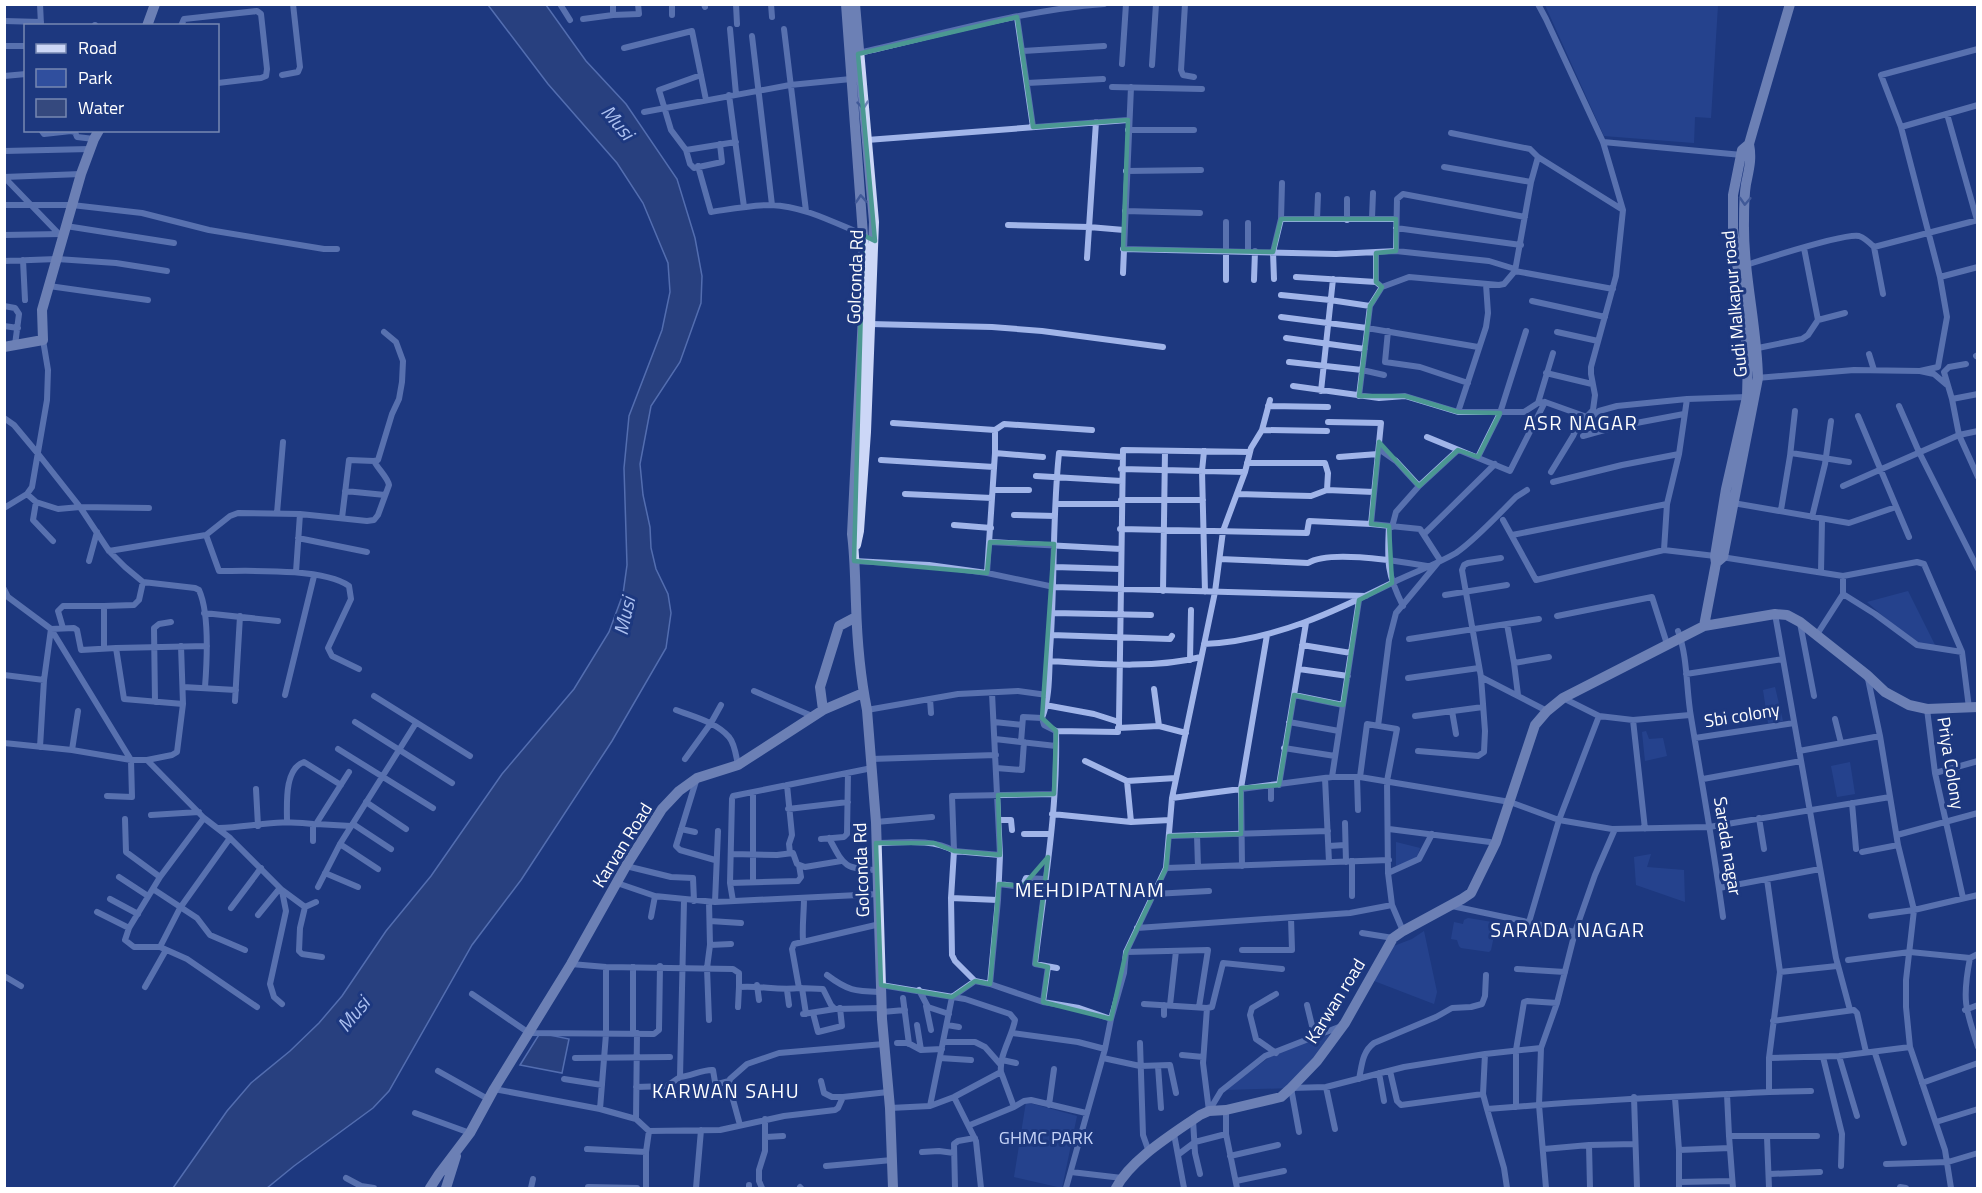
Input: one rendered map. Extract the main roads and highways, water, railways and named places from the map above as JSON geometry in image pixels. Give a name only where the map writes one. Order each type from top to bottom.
[{"type":"water","name":"Musi","points":[[488,5],[546,5],[586,61],[626,104],[677,179],[695,238],[702,276],[701,303],[680,362],[651,406],[640,464],[651,548],[656,569],[668,594],[671,613],[666,648],[612,741],[521,880],[472,945],[389,1091],[373,1108],[267,1188],[173,1188],[227,1111],[251,1083],[290,1051],[319,1023],[342,996],[386,931],[431,876],[502,774],[574,689],[609,632],[623,594],[627,565],[624,468],[629,416],[662,330],[670,292],[668,263],[643,203],[617,163],[548,84]]},
{"type":"water","points":[[540,1033],[569,1039],[562,1073],[520,1065]]},
{"type":"district","name":"ASR NAGAR","points":[[1581,422]]},
{"type":"district","name":"MEHDIPATNAM","points":[[1090,889]]},
{"type":"district","name":"SARADA NAGAR","points":[[1568,929]]},
{"type":"district","name":"KARWAN SAHU","points":[[726,1090]]},
{"type":"park label","name":"GHMC PARK","points":[[1046,1137]]}]
